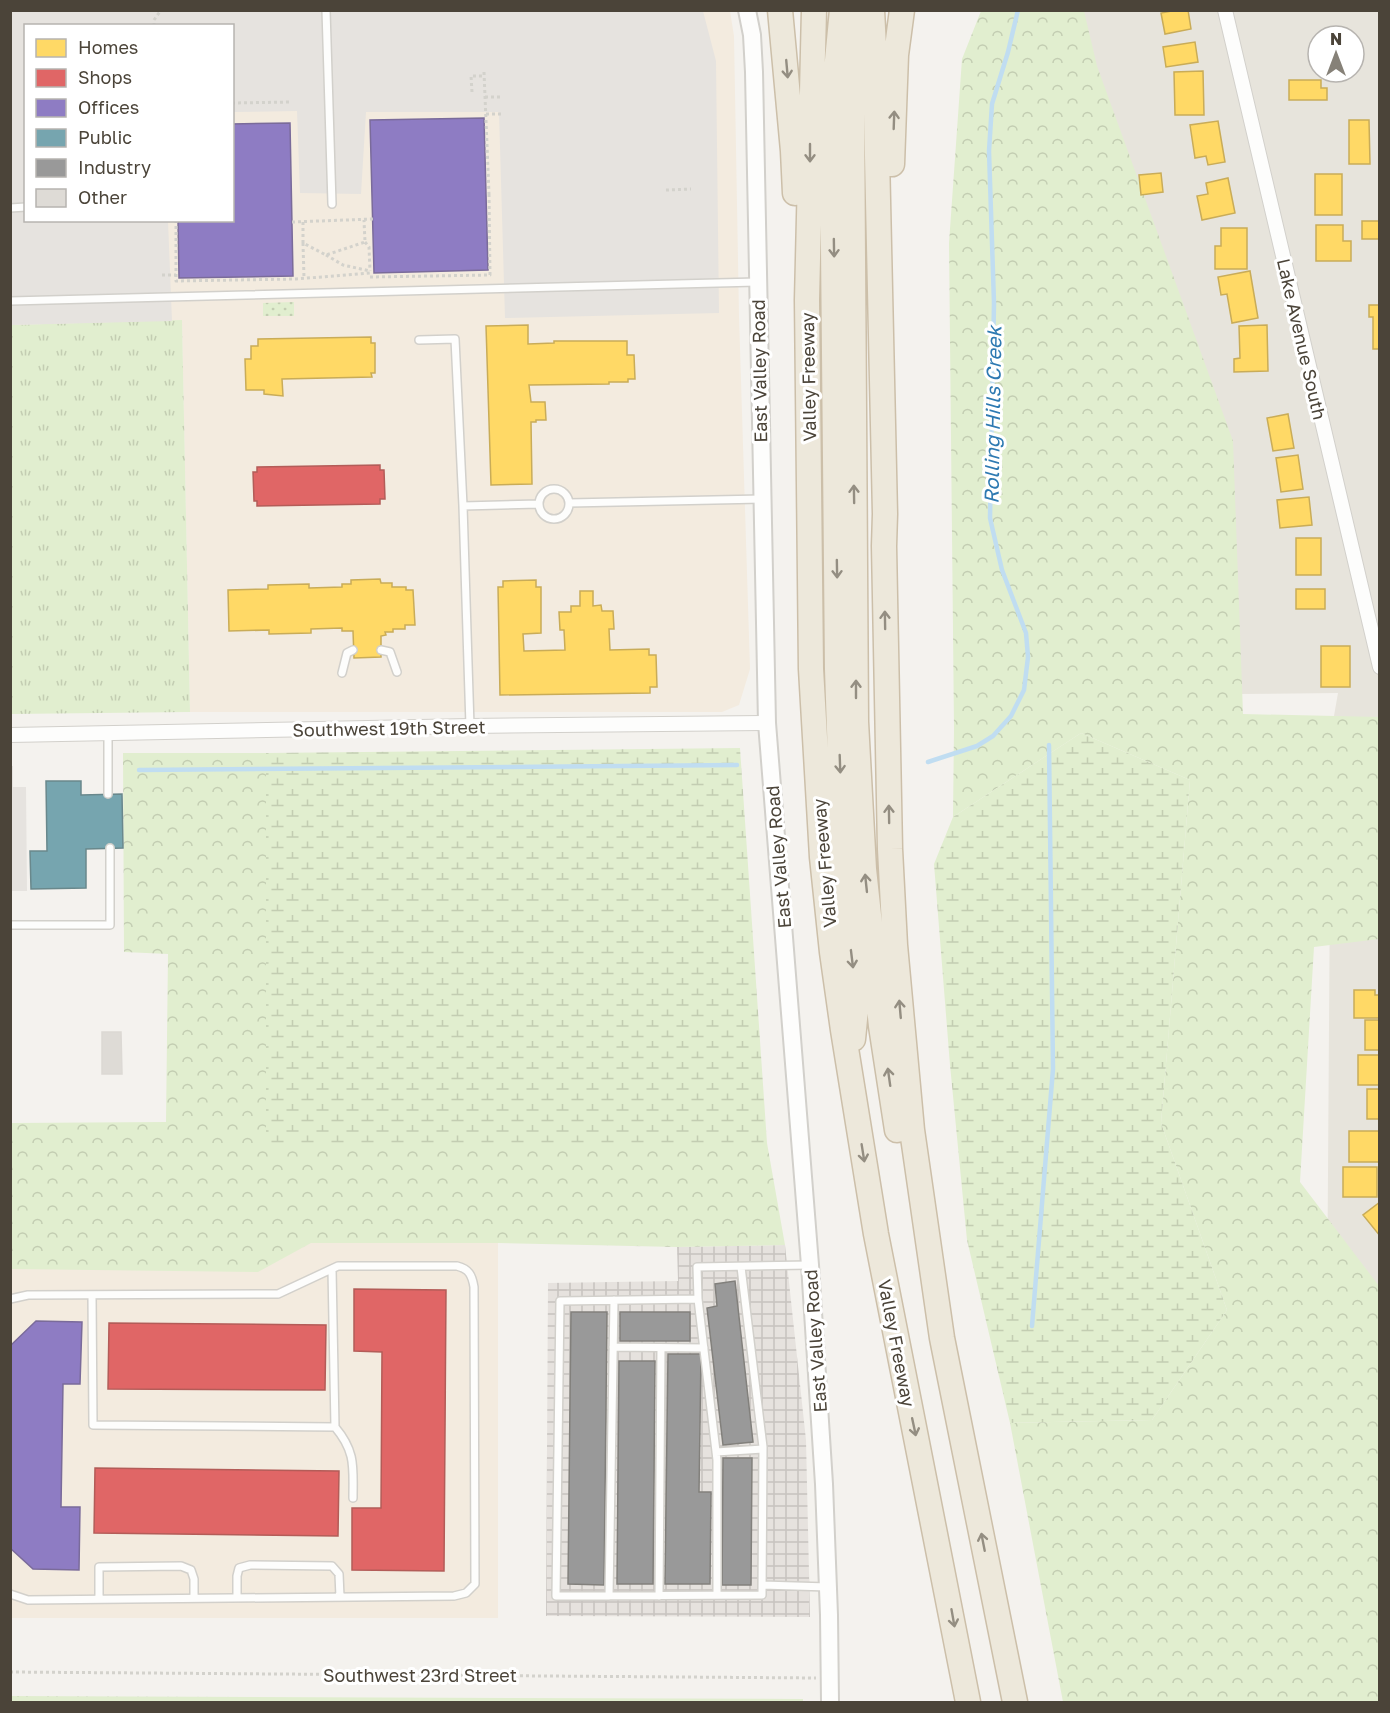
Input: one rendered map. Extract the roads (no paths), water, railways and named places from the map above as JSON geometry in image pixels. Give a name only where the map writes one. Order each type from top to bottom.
[{"type":"highway","points":[[780,10],[793,151],[796,249],[807,300]]},
{"type":"highway","name":"Valley Freeway","points":[[814,10],[807,300],[811,669],[815,753],[832,952],[885,1287],[950,1599],[968,1702]]},
{"type":"highway","points":[[842,10],[832,101],[842,190],[856,722],[864,869],[882,1026],[912,1232],[927,1316],[942,1338]]},
{"type":"highway","points":[[850,1074],[857,999],[844,877],[837,669],[842,190],[856,42],[863,10]]},
{"type":"highway","points":[[872,10],[885,514],[890,849],[895,945],[912,1130],[942,1338],[1015,1702]]},
{"type":"highway","points":[[885,514],[891,474],[892,191],[896,55],[902,10]]},
{"type":"street","name":"East Valley Road","points":[[747,10],[752,35],[754,72],[767,723],[810,1265],[824,1484],[830,1702]]},
{"type":"street","name":"Lake Avenue South","points":[[1225,10],[1380,667]]},
{"type":"street","name":"Southwest 19th Street","points":[[10,735],[767,723]]},
{"type":"lane","points":[[326,10],[332,204]]},
{"type":"lane","points":[[10,301],[757,282]]},
{"type":"lane","points":[[419,340],[455,339],[470,726]]},
{"type":"lane","points":[[556,489],[565,494],[569,503],[567,513],[555,519],[546,517],[539,504],[543,495],[556,489]]},
{"type":"lane","points":[[569,503],[762,499]]},
{"type":"lane","points":[[463,506],[539,504]]},
{"type":"lane","points":[[342,673],[347,653],[353,650]]},
{"type":"lane","points":[[381,650],[390,652],[397,672]]},
{"type":"lane","points":[[108,733],[108,794]]},
{"type":"lane","points":[[10,925],[110,925],[110,848]]},
{"type":"lane","points":[[717,1595],[716,1452],[698,1299],[697,1268],[810,1265]]},
{"type":"lane","points":[[10,1299],[28,1295],[278,1294],[338,1266],[457,1266],[466,1268],[472,1276],[474,1287],[475,1584],[466,1593],[454,1596],[28,1600],[11,1594]]},
{"type":"lane","points":[[698,1299],[560,1301],[556,1596],[762,1595],[764,1449],[741,1267]]},
{"type":"lane","points":[[332,1269],[335,1427],[350,1448],[352,1498]]},
{"type":"lane","points":[[92,1295],[93,1425],[335,1427]]},
{"type":"lane","points":[[609,1596],[614,1300]]},
{"type":"lane","points":[[613,1347],[704,1348]]},
{"type":"lane","points":[[659,1596],[662,1348]]},
{"type":"lane","points":[[716,1452],[764,1449]]},
{"type":"lane","points":[[237,1598],[239,1568],[250,1565],[332,1566],[339,1574],[340,1597]]},
{"type":"lane","points":[[99,1599],[99,1567],[181,1566],[190,1570],[194,1579],[194,1598]]},
{"type":"lane","points":[[762,1585],[828,1587]]},
{"type":"waterway","name":"Rolling Hills Creek","points":[[928,762],[977,746],[993,736],[1011,716],[1024,690],[1028,657],[1026,633],[1002,570],[990,518],[994,303],[989,151],[992,104],[1018,10]]},
{"type":"waterway","points":[[1032,1326],[1053,1069],[1049,745]]},
{"type":"waterway","points":[[139,770],[737,765]]}]
